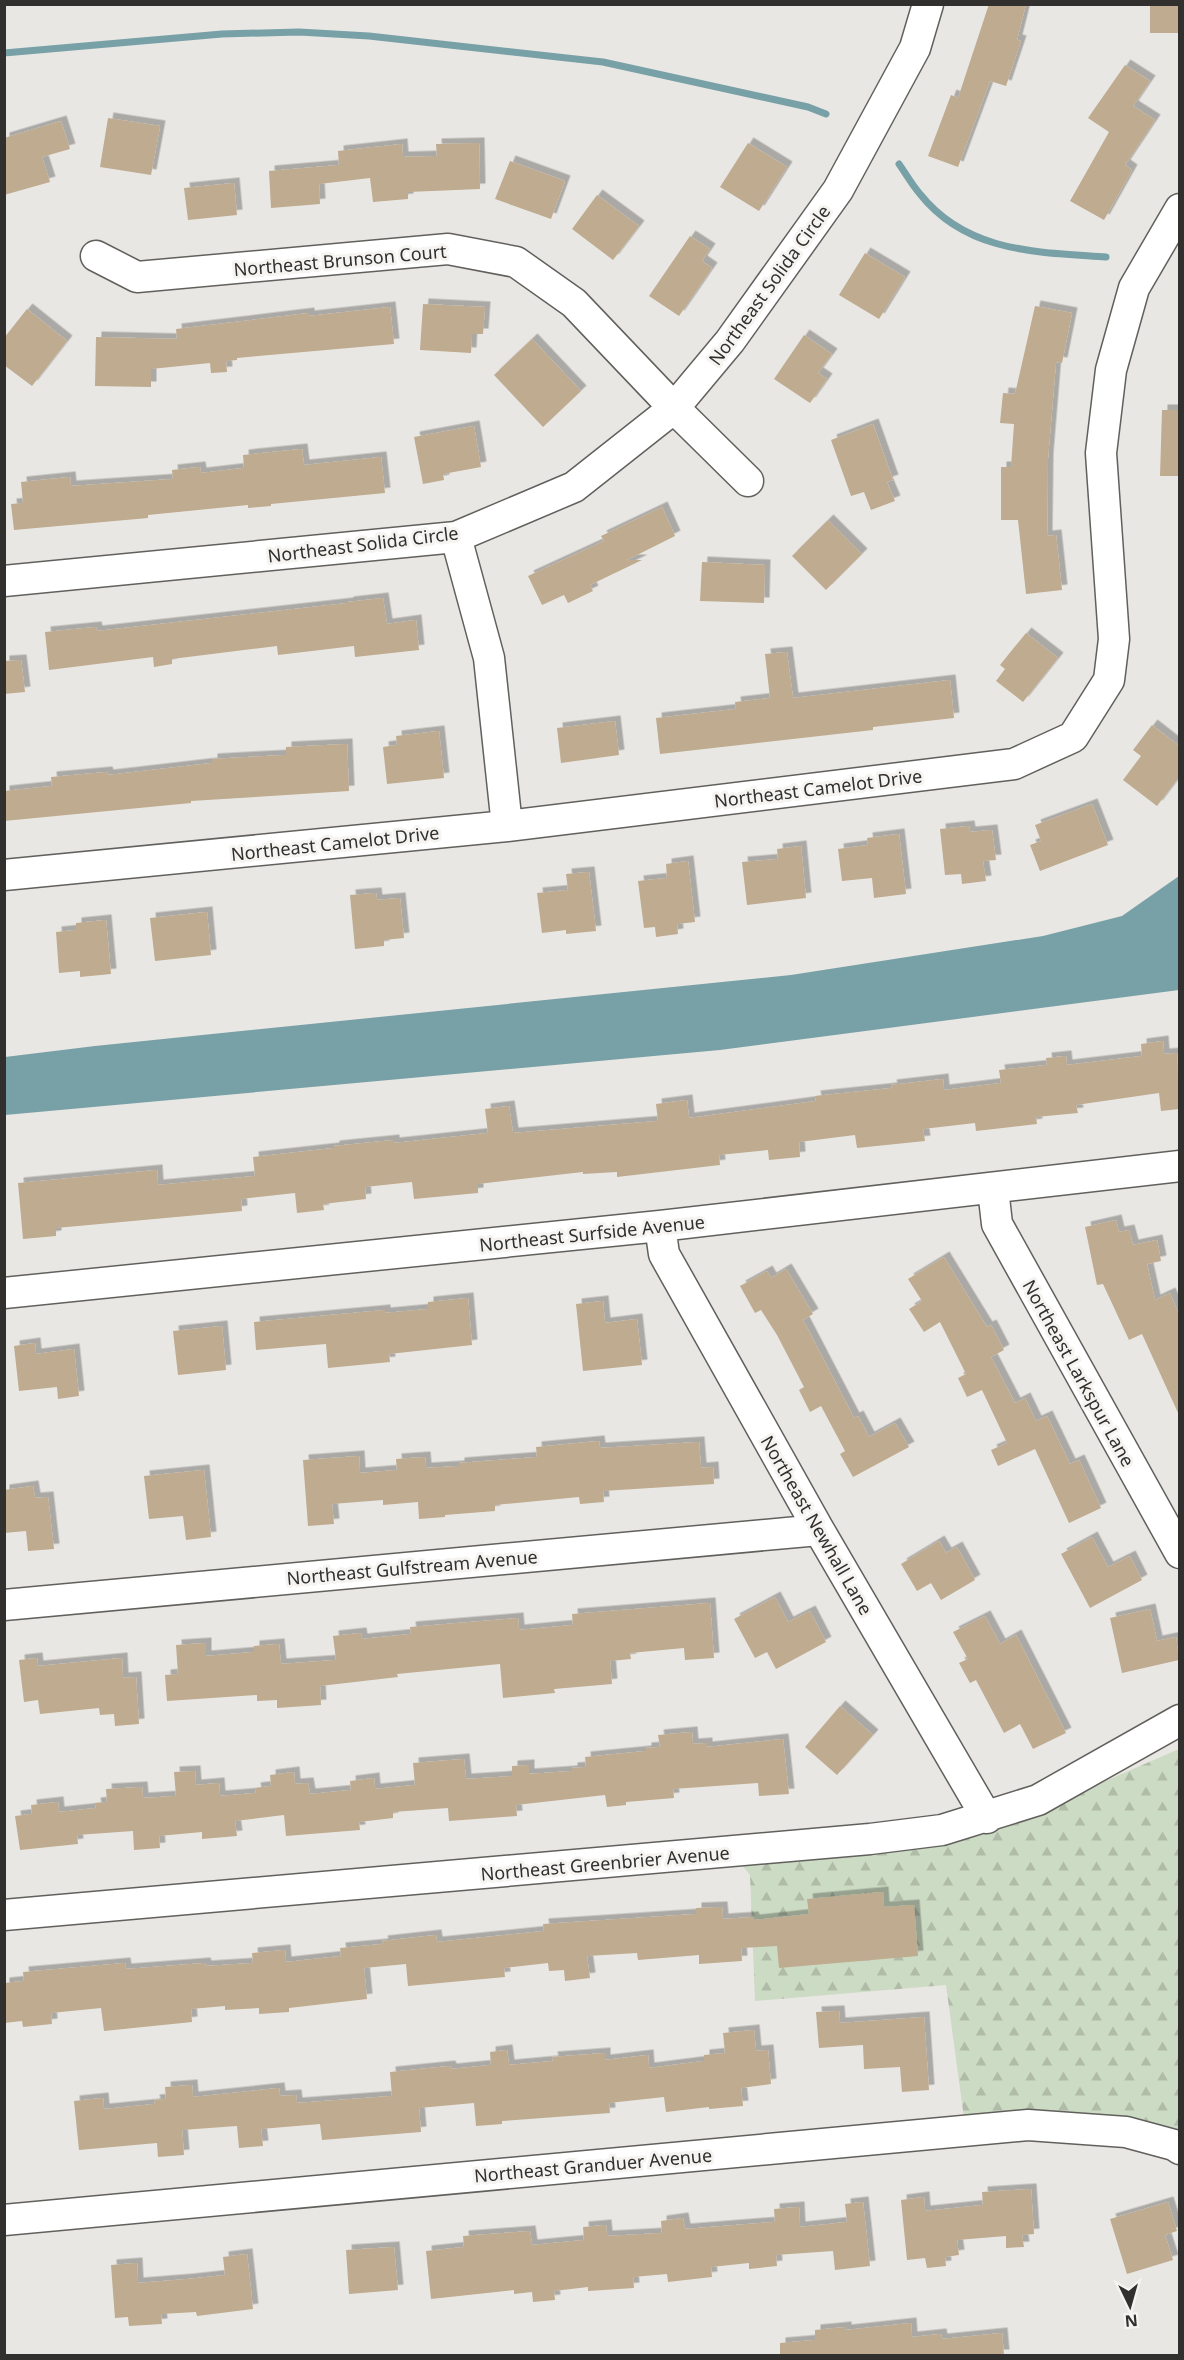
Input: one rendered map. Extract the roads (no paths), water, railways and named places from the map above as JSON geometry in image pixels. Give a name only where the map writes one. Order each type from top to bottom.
[{"type":"street","name":"Northeast Solida Circle","points":[[4,581],[456,537],[574,487],[674,408],[730,341],[838,190],[915,48],[928,4]]},
{"type":"street","name":"Northeast Camelot Drive","points":[[4,875],[507,826],[1014,764],[1073,737],[1110,680],[1114,639],[1101,453],[1111,370],[1134,288],[1179,209]]},
{"type":"street","name":"Northeast Brunson Court","points":[[96,256],[137,278],[448,249],[516,262],[574,303],[674,408],[748,481]]},
{"type":"street","points":[[456,537],[489,658],[507,826]]},
{"type":"street","name":"Northeast Surfside Avenue","points":[[4,1293],[660,1226],[1179,1166]]},
{"type":"street","name":"Northeast Larkspur Lane","points":[[993,1189],[996,1224],[1179,1553]]},
{"type":"street","name":"Northeast Newhall Lane","points":[[660,1226],[664,1254],[819,1530],[987,1818]]},
{"type":"street","name":"Northeast Gulfstream Avenue","points":[[4,1605],[819,1530]]},
{"type":"street","name":"Northeast Greenbrier Avenue","points":[[4,1915],[870,1839],[942,1830],[987,1818],[1038,1800],[1179,1720]]},
{"type":"street","name":"Northeast Granduer Avenue","points":[[4,2220],[1028,2125],[1126,2132],[1174,2145],[1179,2149]]},
{"type":"water","points":[[1179,876],[1179,990],[720,1050],[5,1115],[5,1057],[791,975],[1043,936],[1122,916]]},
{"type":"waterway","points":[[4,53],[222,34],[299,32],[369,36],[603,62],[808,107],[826,114]]},
{"type":"waterway","points":[[899,164],[917,191],[939,213],[959,228],[981,239],[1029,250],[1106,257]]}]
